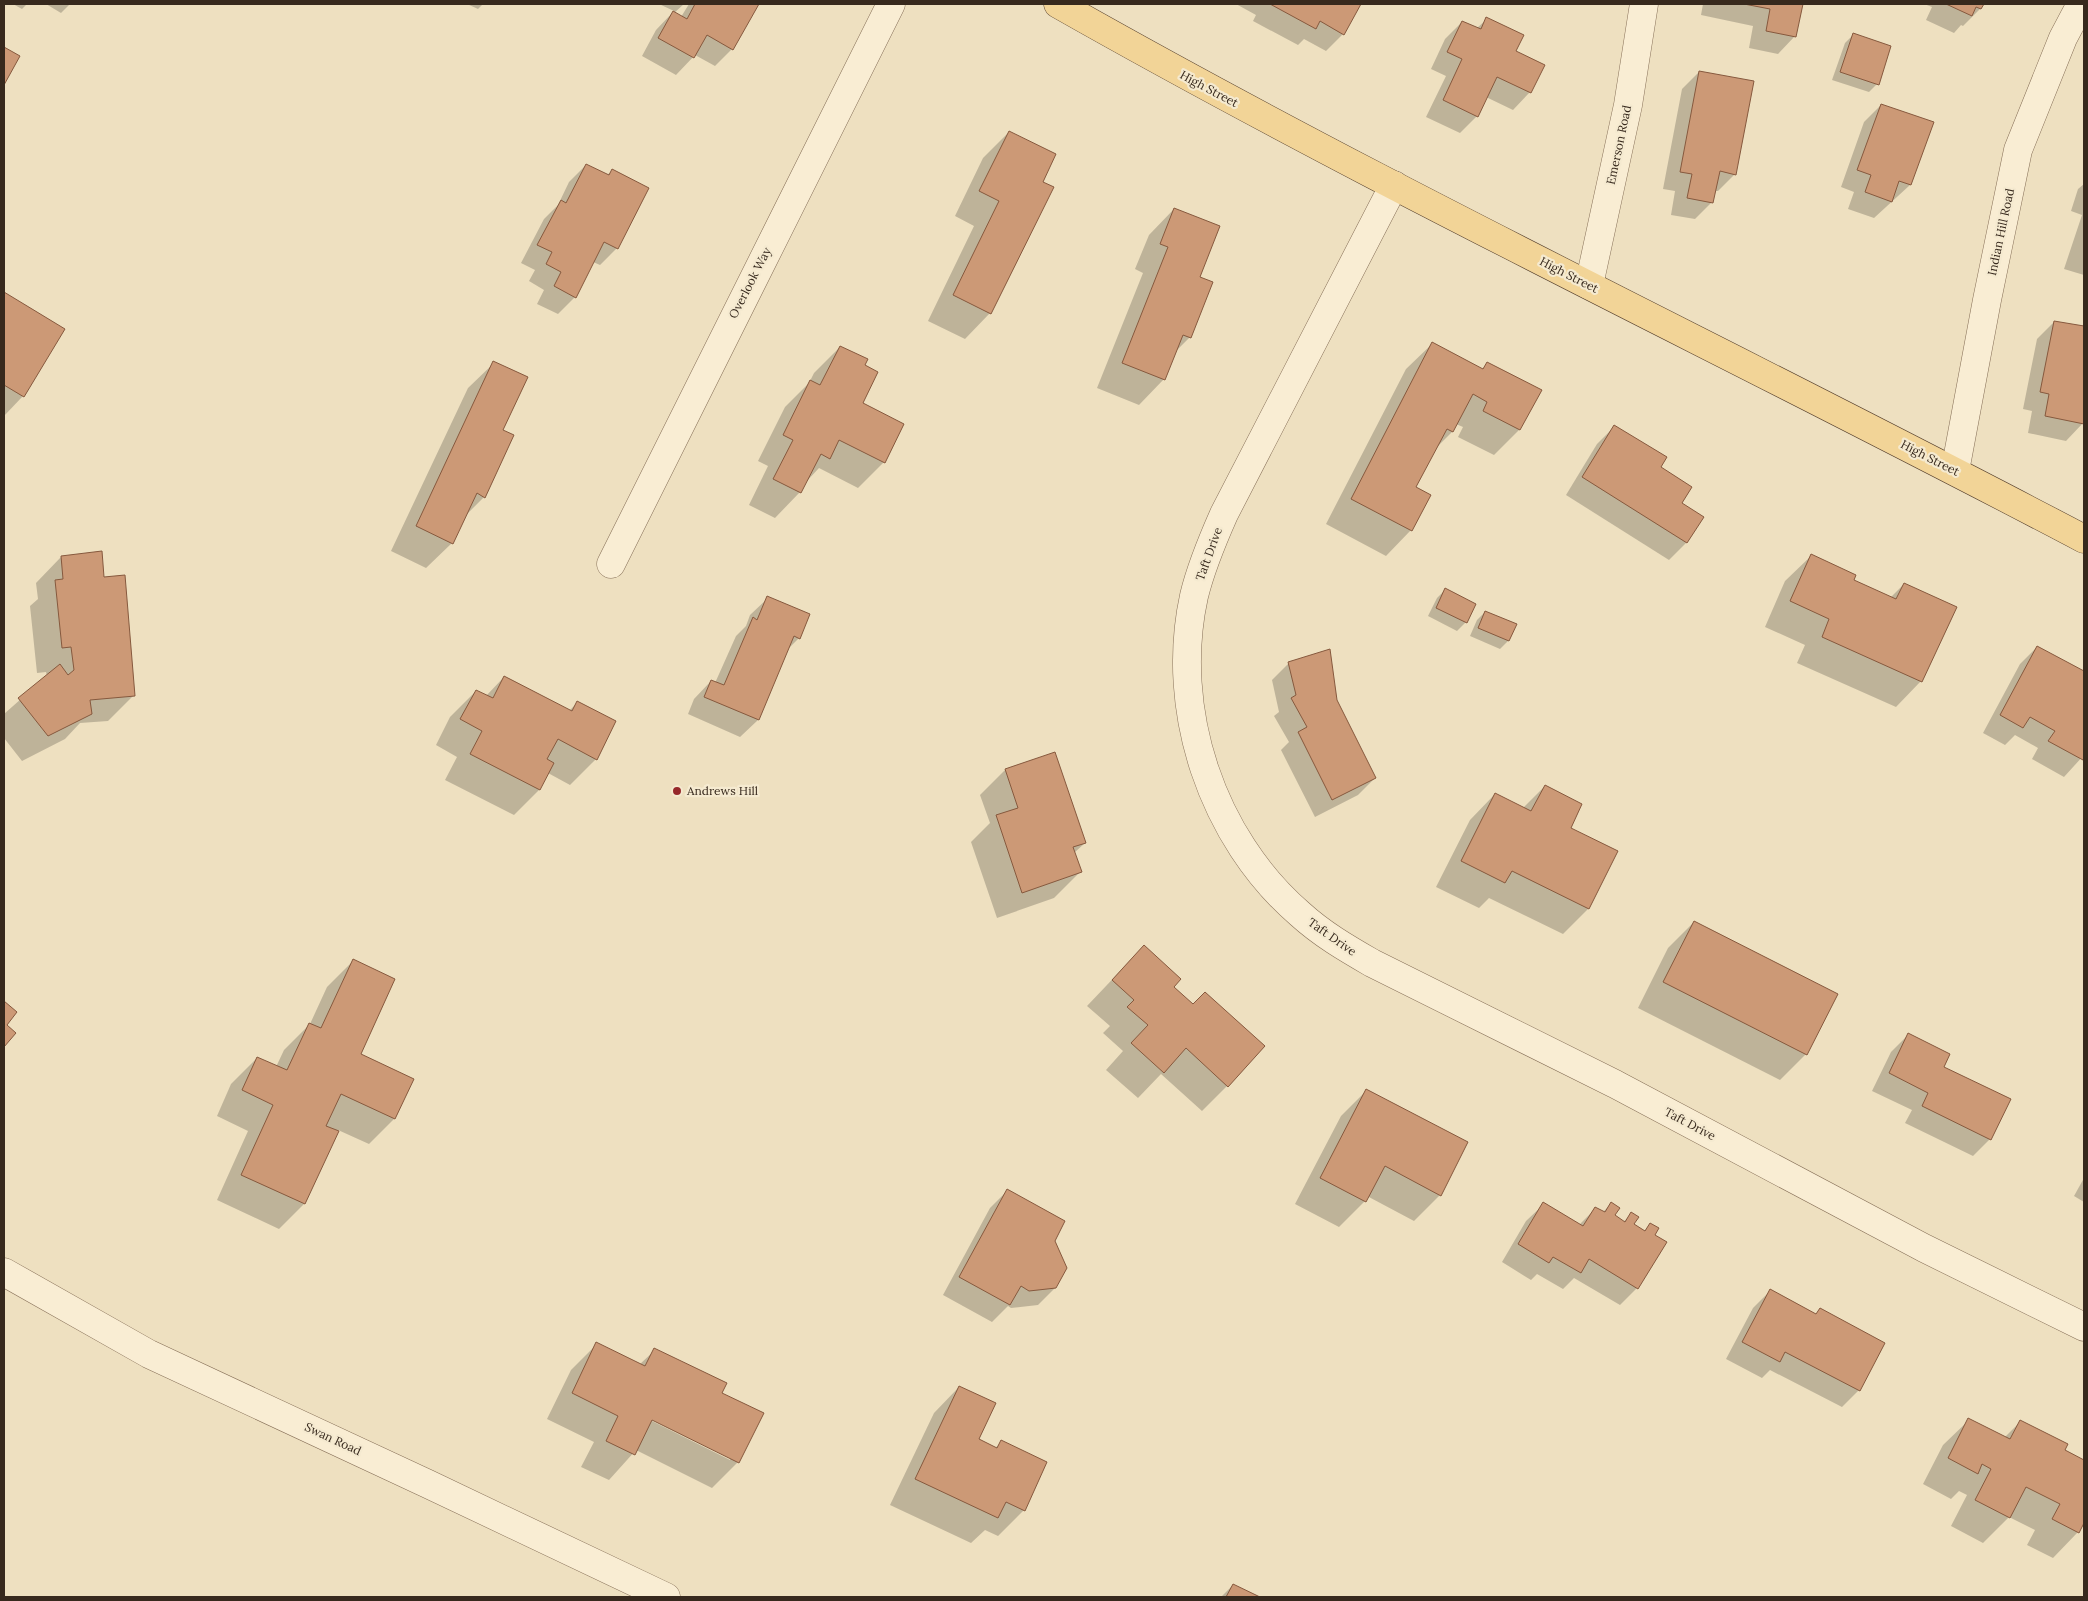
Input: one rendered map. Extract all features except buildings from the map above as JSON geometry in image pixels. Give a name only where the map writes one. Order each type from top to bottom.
[{"type":"main road","name":"High Street","points":[[1058,4],[1182,75],[1589,286],[1955,470],[2084,538]]},
{"type":"street","name":"Overlook Way","points":[[611,564],[891,4]]},
{"type":"street","name":"Emerson Road","points":[[1589,286],[1628,105],[1644,4]]},
{"type":"street","name":"Indian Hill Road","points":[[1955,470],[2018,150],[2063,38],[2082,4]]},
{"type":"street","name":"Taft Drive","points":[[1394,185],[1224,514],[1206,554],[1194,596],[1188,639],[1188,684],[1193,727],[1204,769],[1220,810],[1242,848],[1268,883],[1299,914],[1333,941],[1372,963],[1615,1084],[1924,1248],[2084,1327]]},
{"type":"street","name":"Swan Road","points":[[4,1272],[149,1354],[666,1597]]},
{"type":"place","name":"Andrews Hill","points":[[677,791]]}]
